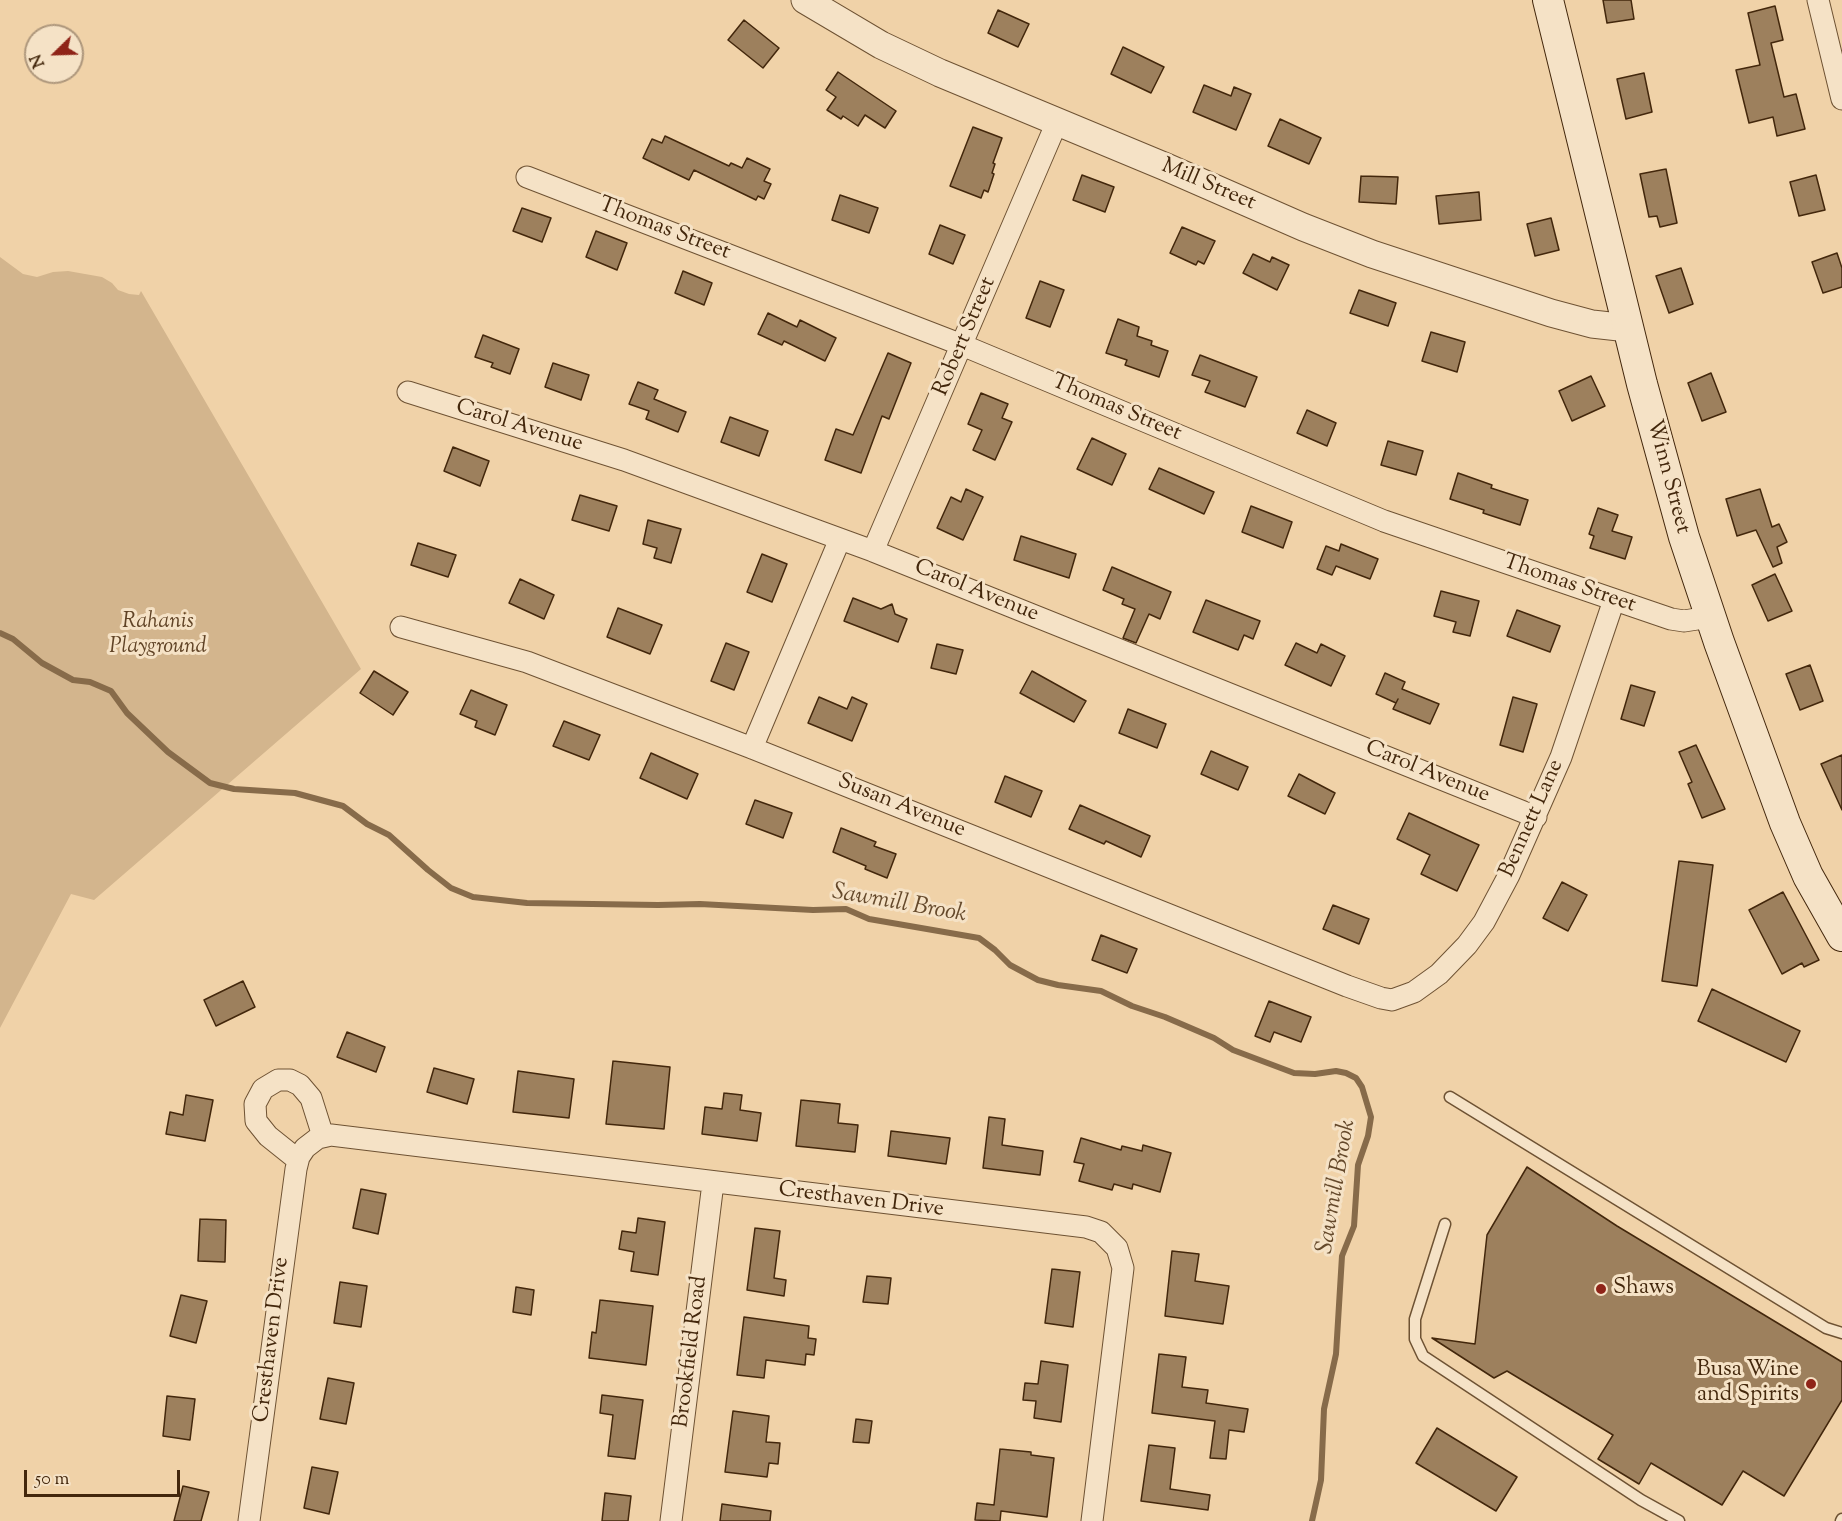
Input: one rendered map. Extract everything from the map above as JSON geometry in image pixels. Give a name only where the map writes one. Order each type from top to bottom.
[{"type":"main road","name":"Winn Street","points":[[1548,0],[1628,328],[1681,526],[1710,617],[1797,851],[1842,936]]},
{"type":"street","name":"Mill Street","points":[[805,0],[882,45],[940,74],[1303,227],[1372,254],[1551,313],[1593,324],[1628,328]]},
{"type":"street","points":[[1818,0],[1838,65],[1842,99]]},
{"type":"street","name":"Robert Street","points":[[873,551],[1057,122]]},
{"type":"street","name":"Thomas Street","points":[[527,177],[962,345],[1365,513],[1676,621],[1710,617]]},
{"type":"street","name":"Carol Avenue","points":[[408,392],[624,460],[873,551],[1536,817]]},
{"type":"street","points":[[752,748],[840,539]]},
{"type":"street","name":"Bennett Lane","points":[[1396,1000],[1414,992],[1447,967],[1475,934],[1509,875],[1570,735],[1614,600]]},
{"type":"street","name":"Susan Avenue","points":[[401,627],[527,662],[752,748],[1347,986],[1381,998],[1396,1000]]},
{"type":"street","points":[[284,1080],[295,1082],[305,1088],[311,1098],[323,1136],[310,1143],[298,1160],[268,1136],[256,1121],[255,1104],[263,1089],[272,1082],[284,1080]]},
{"type":"street","name":"Cresthaven Drive","points":[[323,1136],[340,1136],[1086,1227],[1101,1232],[1110,1239],[1121,1257],[1122,1274],[1092,1521]]},
{"type":"street","name":"Cresthaven Drive","points":[[249,1521],[290,1205],[298,1160]]},
{"type":"street","name":"Brookfield Road","points":[[671,1521],[713,1183]]},
{"type":"lane","points":[[1450,1097],[1826,1328],[1842,1333]]},
{"type":"lane","points":[[1445,1224],[1415,1319],[1415,1339],[1423,1356],[1641,1500],[1679,1521]]},
{"type":"green space","name":"Rahanis Playground","points":[[0,257],[23,274],[37,277],[53,272],[68,271],[102,277],[118,290],[129,294],[139,295],[141,291],[361,669],[94,900],[71,894],[0,1028]]},
{"type":"building","points":[[1603,0],[1631,0],[1634,19],[1607,23]]},
{"type":"building","points":[[1775,6],[1783,40],[1771,43],[1784,97],[1796,94],[1805,129],[1777,136],[1773,117],[1749,123],[1736,70],[1760,65],[1748,13]]},
{"type":"building","points":[[998,10],[1029,24],[1018,47],[988,33]]},
{"type":"building","points":[[744,20],[779,48],[763,68],[728,40]]},
{"type":"building","points":[[1123,47],[1164,67],[1151,93],[1111,74]]},
{"type":"building","points":[[838,72],[896,111],[885,128],[865,115],[858,126],[843,116],[841,119],[827,110],[836,97],[826,90]]},
{"type":"building","points":[[1644,73],[1652,112],[1626,119],[1617,79]]},
{"type":"building","points":[[1204,85],[1231,96],[1234,87],[1251,94],[1236,130],[1193,112]]},
{"type":"building","points":[[1280,119],[1321,138],[1309,164],[1268,146]]},
{"type":"building","points":[[973,127],[1002,138],[993,163],[995,164],[992,173],[994,174],[988,192],[984,190],[981,198],[950,186]]},
{"type":"building","points":[[665,136],[729,166],[731,163],[742,168],[747,158],[770,169],[764,181],[771,184],[764,199],[758,196],[756,200],[694,170],[689,180],[643,158],[652,139],[662,143]]},
{"type":"building","points":[[1666,169],[1677,223],[1660,227],[1657,216],[1649,217],[1640,174]]},
{"type":"building","points":[[1082,175],[1114,187],[1105,212],[1073,200]]},
{"type":"building","points":[[1816,175],[1825,210],[1799,216],[1790,182]]},
{"type":"building","points":[[1361,176],[1398,177],[1396,204],[1359,202]]},
{"type":"building","points":[[1479,192],[1481,220],[1439,224],[1436,196]]},
{"type":"building","points":[[840,195],[878,208],[869,233],[832,220]]},
{"type":"building","points":[[522,208],[551,218],[542,242],[513,231]]},
{"type":"building","points":[[1551,218],[1559,250],[1535,256],[1527,224]]},
{"type":"building","points":[[940,225],[965,235],[953,264],[929,254]]},
{"type":"building","points":[[1182,227],[1215,241],[1204,264],[1198,261],[1196,265],[1170,253]]},
{"type":"building","points":[[596,231],[627,243],[617,270],[586,257]]},
{"type":"building","points":[[1837,253],[1842,268],[1842,287],[1823,293],[1812,262]]},
{"type":"building","points":[[1253,254],[1270,262],[1272,257],[1289,265],[1277,290],[1243,273]]},
{"type":"building","points":[[1681,268],[1693,304],[1669,313],[1656,276]]},
{"type":"building","points":[[683,271],[712,283],[704,305],[675,293]]},
{"type":"building","points":[[1040,281],[1064,290],[1050,327],[1026,318]]},
{"type":"building","points":[[1359,290],[1396,303],[1388,326],[1350,313]]},
{"type":"building","points":[[768,313],[797,327],[800,320],[836,338],[825,361],[784,341],[782,345],[758,334]]},
{"type":"building","points":[[1118,319],[1139,327],[1137,336],[1152,341],[1151,345],[1168,351],[1159,377],[1125,365],[1127,360],[1106,353]]},
{"type":"building","points":[[1431,332],[1465,342],[1457,372],[1422,361]]},
{"type":"building","points":[[483,335],[519,349],[510,374],[491,367],[493,363],[475,357]]},
{"type":"building","points":[[888,353],[911,363],[889,419],[882,416],[861,473],[825,460],[836,429],[853,435]]},
{"type":"building","points":[[1200,355],[1257,377],[1245,407],[1205,392],[1210,381],[1192,375]]},
{"type":"building","points":[[553,363],[589,375],[581,400],[545,387]]},
{"type":"building","points":[[1711,373],[1726,412],[1702,421],[1688,383]]},
{"type":"building","points":[[1591,376],[1605,406],[1572,421],[1559,391]]},
{"type":"building","points":[[638,382],[658,390],[654,399],[686,412],[678,432],[646,419],[649,411],[629,404]]},
{"type":"building","points":[[981,393],[1008,404],[1002,418],[1012,422],[995,460],[973,450],[982,430],[968,424]]},
{"type":"building","points":[[1307,410],[1336,423],[1327,446],[1297,433]]},
{"type":"building","points":[[730,417],[768,431],[759,456],[721,442]]},
{"type":"building","points":[[1092,438],[1126,454],[1112,485],[1077,469]]},
{"type":"building","points":[[1388,441],[1423,451],[1416,475],[1381,465]]},
{"type":"building","points":[[453,447],[489,461],[480,486],[444,471]]},
{"type":"building","points":[[1159,468],[1214,492],[1204,514],[1149,489]]},
{"type":"building","points":[[1458,473],[1492,485],[1491,488],[1528,500],[1520,525],[1450,499]]},
{"type":"building","points":[[966,489],[983,497],[963,540],[937,528],[951,497],[961,502]]},
{"type":"building","points":[[1760,489],[1772,527],[1779,524],[1787,542],[1777,547],[1782,563],[1773,567],[1756,530],[1737,536],[1726,499]]},
{"type":"building","points":[[580,495],[617,506],[609,531],[572,520]]},
{"type":"building","points":[[1251,506],[1292,522],[1283,548],[1242,532]]},
{"type":"building","points":[[1598,508],[1618,515],[1612,531],[1632,537],[1625,559],[1590,548],[1594,536],[1589,534]]},
{"type":"building","points":[[648,520],[681,529],[671,563],[654,558],[657,548],[643,544]]},
{"type":"building","points":[[1021,536],[1076,554],[1069,578],[1014,560]]},
{"type":"building","points":[[418,543],[456,555],[448,577],[411,565]]},
{"type":"building","points":[[1341,544],[1378,559],[1370,579],[1336,566],[1332,575],[1317,569],[1326,546],[1339,551]]},
{"type":"building","points":[[762,554],[787,564],[772,602],[747,592]]},
{"type":"building","points":[[1112,567],[1171,592],[1160,619],[1149,614],[1136,643],[1123,638],[1135,609],[1122,604],[1124,599],[1103,590]]},
{"type":"building","points":[[1775,574],[1792,611],[1768,621],[1752,585]]},
{"type":"building","points":[[520,579],[554,595],[544,619],[509,603]]},
{"type":"building","points":[[1441,591],[1479,601],[1470,636],[1453,632],[1456,622],[1434,616]]},
{"type":"building","points":[[853,598],[881,609],[892,604],[895,614],[907,619],[898,642],[844,621]]},
{"type":"building","points":[[1206,600],[1260,621],[1253,639],[1244,635],[1238,650],[1193,632]]},
{"type":"building","points":[[618,608],[662,625],[650,654],[607,637]]},
{"type":"building","points":[[1517,610],[1560,626],[1550,652],[1507,636]]},
{"type":"building","points":[[726,643],[749,652],[734,690],[711,681]]},
{"type":"building","points":[[1296,643],[1317,653],[1321,644],[1345,656],[1331,686],[1285,665]]},
{"type":"building","points":[[937,644],[963,650],[956,674],[931,668]]},
{"type":"building","points":[[1810,665],[1823,701],[1800,710],[1786,674]]},
{"type":"building","points":[[374,671],[408,692],[393,715],[360,693]]},
{"type":"building","points":[[1032,671],[1086,701],[1074,722],[1020,693]]},
{"type":"building","points":[[1385,673],[1405,682],[1402,689],[1439,704],[1430,724],[1393,709],[1396,703],[1376,694]]},
{"type":"building","points":[[1631,685],[1655,692],[1644,726],[1621,719]]},
{"type":"building","points":[[471,690],[507,705],[495,735],[475,727],[477,721],[460,714]]},
{"type":"building","points":[[819,697],[847,709],[852,697],[867,704],[852,741],[808,723]]},
{"type":"building","points":[[1513,697],[1537,704],[1523,752],[1500,745]]},
{"type":"building","points":[[1128,709],[1166,724],[1157,748],[1119,733]]},
{"type":"building","points":[[564,721],[600,735],[589,760],[553,746]]},
{"type":"building","points":[[1696,745],[1725,809],[1702,818],[1688,784],[1692,782],[1679,752]]},
{"type":"building","points":[[1211,751],[1248,767],[1238,790],[1201,774]]},
{"type":"building","points":[[651,753],[698,774],[687,799],[640,778]]},
{"type":"building","points":[[1842,755],[1842,810],[1821,764]]},
{"type":"building","points":[[1299,774],[1335,793],[1325,814],[1288,796]]},
{"type":"building","points":[[1005,776],[1042,791],[1031,817],[995,802]]},
{"type":"building","points":[[755,800],[792,813],[783,838],[746,824]]},
{"type":"building","points":[[1080,805],[1150,836],[1141,857],[1106,841],[1104,844],[1069,829]]},
{"type":"building","points":[[1409,813],[1479,845],[1457,891],[1421,874],[1430,855],[1397,839]]},
{"type":"building","points":[[841,828],[876,842],[874,846],[896,854],[887,878],[833,852]]},
{"type":"building","points":[[1679,861],[1713,865],[1697,986],[1662,981]]},
{"type":"building","points":[[1562,882],[1587,895],[1568,931],[1543,918]]},
{"type":"building","points":[[1783,892],[1819,960],[1804,967],[1802,963],[1782,974],[1749,910]]},
{"type":"building","points":[[1333,905],[1369,919],[1359,944],[1323,929]]},
{"type":"building","points":[[1101,935],[1137,949],[1127,973],[1092,960]]},
{"type":"building","points":[[243,981],[255,1007],[216,1026],[204,1000]]},
{"type":"building","points":[[1712,989],[1800,1031],[1786,1062],[1698,1021]]},
{"type":"building","points":[[1269,1001],[1311,1017],[1301,1042],[1274,1032],[1270,1042],[1255,1036]]},
{"type":"building","points":[[347,1032],[385,1047],[376,1072],[337,1057]]},
{"type":"building","points":[[613,1061],[670,1067],[664,1129],[606,1124]]},
{"type":"building","points":[[434,1068],[474,1079],[467,1104],[427,1092]]},
{"type":"building","points":[[518,1071],[574,1079],[569,1118],[513,1112]]},
{"type":"building","points":[[724,1093],[742,1095],[740,1110],[761,1113],[757,1141],[702,1134],[705,1107],[722,1109]]},
{"type":"building","points":[[186,1095],[213,1100],[205,1141],[166,1134],[170,1112],[183,1115]]},
{"type":"building","points":[[801,1100],[840,1104],[838,1123],[858,1125],[855,1152],[796,1146]]},
{"type":"building","points":[[989,1117],[1005,1119],[1002,1145],[1043,1151],[1040,1175],[983,1168]]},
{"type":"building","points":[[891,1131],[950,1138],[946,1164],[888,1156]]},
{"type":"building","points":[[1081,1138],[1121,1150],[1122,1146],[1142,1151],[1143,1145],[1171,1153],[1160,1192],[1133,1184],[1132,1189],[1114,1184],[1112,1190],[1079,1181],[1084,1164],[1074,1162]]},
{"type":"building","name":"Shaws","points":[[1527,1167],[1617,1226],[1842,1362],[1842,1400],[1784,1496],[1743,1471],[1722,1505],[1651,1463],[1639,1484],[1598,1459],[1613,1435],[1507,1371],[1494,1378],[1432,1338],[1475,1344],[1487,1235]]},
{"type":"building","points":[[361,1189],[386,1194],[378,1234],[353,1228]]},
{"type":"building","points":[[638,1218],[665,1222],[658,1275],[631,1271],[634,1252],[619,1249],[622,1231],[636,1233]]},
{"type":"building","points":[[200,1219],[226,1220],[225,1262],[198,1261]]},
{"type":"building","points":[[755,1228],[780,1231],[774,1278],[786,1280],[784,1296],[747,1290]]},
{"type":"building","points":[[1172,1251],[1199,1254],[1195,1281],[1229,1286],[1223,1324],[1165,1316]]},
{"type":"building","points":[[1052,1269],[1080,1272],[1073,1327],[1045,1323]]},
{"type":"building","points":[[867,1276],[891,1278],[888,1304],[863,1302]]},
{"type":"building","points":[[340,1282],[367,1286],[361,1327],[334,1323]]},
{"type":"building","points":[[516,1287],[534,1290],[531,1315],[513,1312]]},
{"type":"building","points":[[181,1295],[207,1301],[196,1343],[170,1336]]},
{"type":"building","points":[[600,1300],[653,1306],[646,1365],[589,1358],[592,1332],[596,1333]]},
{"type":"building","points":[[744,1317],[809,1326],[808,1338],[816,1339],[814,1355],[806,1354],[805,1365],[766,1360],[764,1378],[737,1375]]},
{"type":"building","points":[[1159,1354],[1186,1357],[1182,1387],[1208,1390],[1206,1403],[1248,1409],[1244,1432],[1229,1430],[1226,1459],[1210,1458],[1215,1421],[1152,1413]]},
{"type":"building","points":[[1041,1361],[1068,1365],[1061,1422],[1034,1418],[1036,1401],[1023,1400],[1025,1383],[1038,1384]]},
{"type":"building","points":[[328,1378],[354,1383],[346,1424],[320,1419]]},
{"type":"building","points":[[602,1395],[643,1400],[635,1459],[608,1456],[613,1415],[600,1413]]},
{"type":"building","points":[[167,1396],[195,1399],[190,1440],[163,1436]]},
{"type":"building","points":[[733,1411],[769,1416],[766,1442],[780,1443],[778,1464],[769,1463],[767,1477],[725,1472]]},
{"type":"building","points":[[856,1419],[872,1421],[869,1443],[853,1442]]},
{"type":"building","points":[[1437,1428],[1517,1477],[1496,1511],[1416,1463]]},
{"type":"building","points":[[1149,1445],[1175,1448],[1170,1489],[1210,1495],[1208,1510],[1141,1501]]},
{"type":"building","points":[[1000,1449],[1031,1452],[1031,1455],[1054,1458],[1047,1517],[1001,1511],[1000,1521],[975,1520],[977,1503],[994,1505]]},
{"type":"building","points":[[312,1467],[338,1472],[329,1514],[304,1508]]},
{"type":"building","points":[[183,1486],[209,1492],[201,1521],[174,1521]]},
{"type":"building","points":[[605,1493],[631,1496],[628,1521],[602,1521]]},
{"type":"building","points":[[722,1504],[771,1511],[770,1521],[720,1521]]},
{"type":"waterway","name":"Sawmill Brook","points":[[0,633],[13,639],[42,663],[73,680],[90,682],[111,691],[127,713],[168,752],[210,783],[234,789],[295,793],[343,806],[367,824],[389,835],[451,888],[473,897],[527,903],[700,904],[813,910],[846,909],[869,919],[979,938],[1010,965],[1038,980],[1101,991],[1132,1006],[1214,1038],[1233,1050],[1294,1073],[1315,1074],[1336,1071],[1356,1078],[1362,1087],[1371,1117],[1368,1136],[1358,1165],[1354,1226],[1342,1256],[1336,1354],[1324,1409],[1321,1480],[1312,1521]]},
{"type":"place","name":"Shaws","points":[[1601,1289]]},
{"type":"place","name":"Busa Wine and Spirits","points":[[1811,1384]]}]
